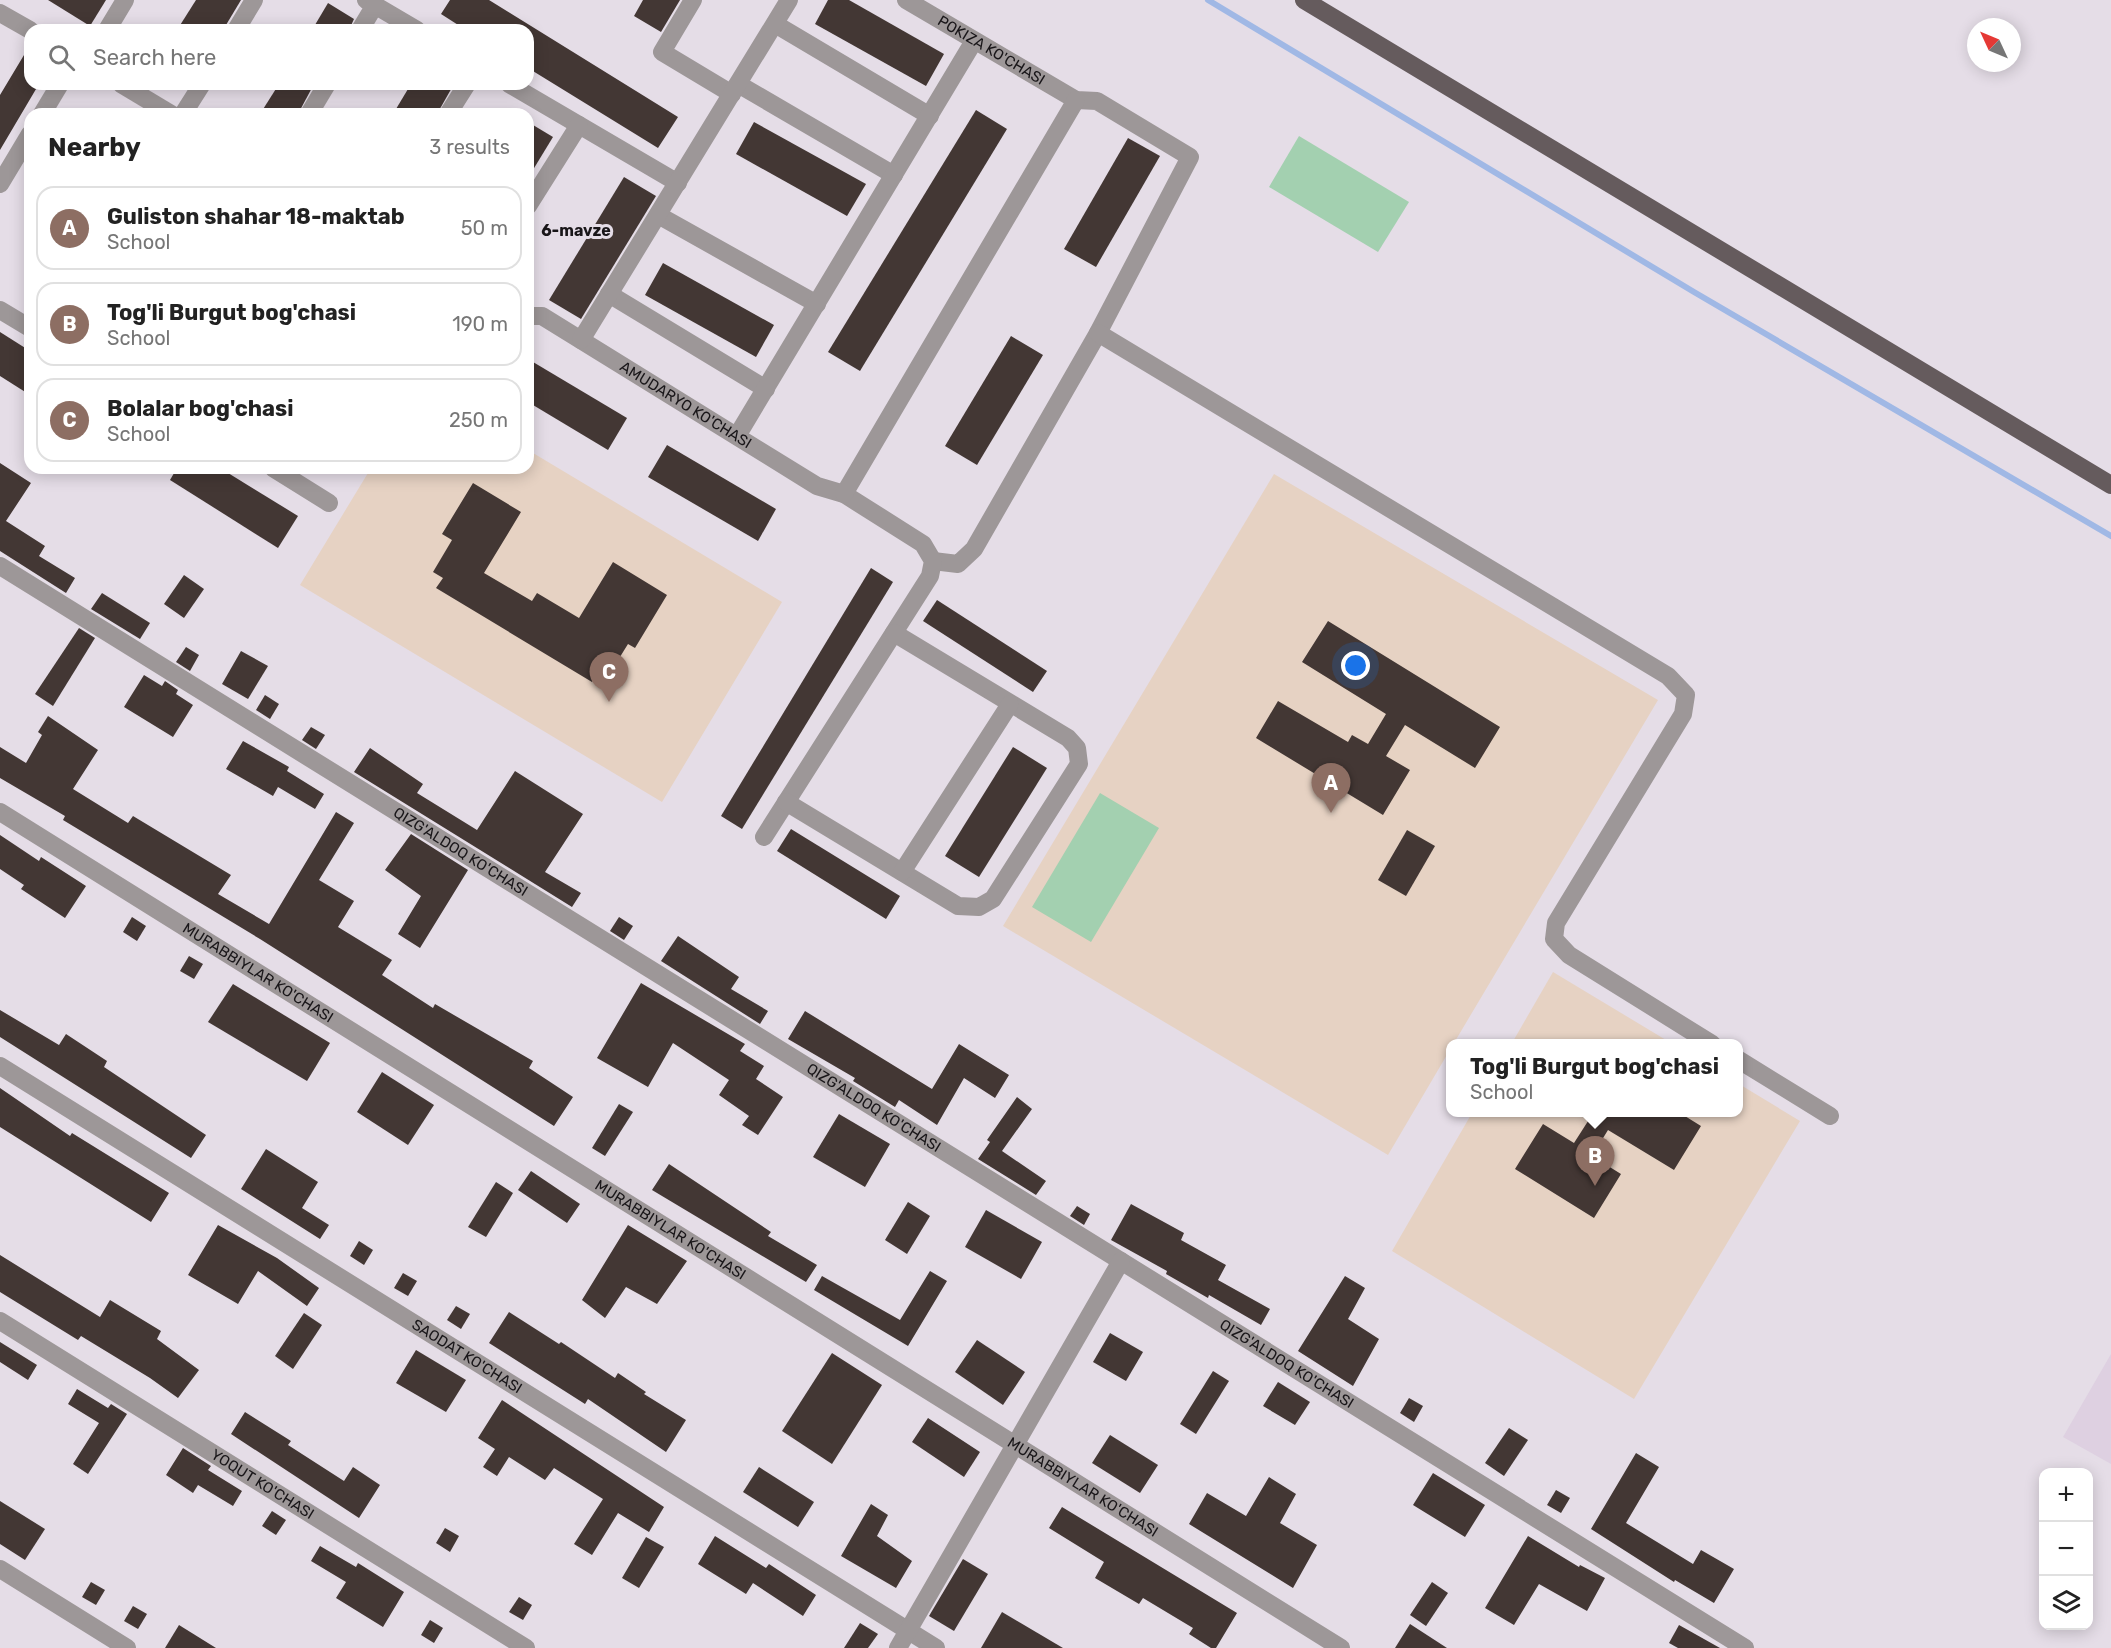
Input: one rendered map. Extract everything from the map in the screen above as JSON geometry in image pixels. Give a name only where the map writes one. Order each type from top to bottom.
[{"type":"main road","points":[[1304,0],[2111,485]]},
{"type":"street","points":[[0,7],[4,0]]},
{"type":"street","points":[[111,24],[125,0]]},
{"type":"street","points":[[240,24],[254,0]]},
{"type":"street","points":[[693,0],[662,52],[894,175]]},
{"type":"street","points":[[581,340],[789,0]]},
{"type":"street","name":"POKIZA KO'CHASI","points":[[906,0],[1076,100],[1097,101],[1190,157],[1098,333]]},
{"type":"street","points":[[362,24],[371,3],[407,24]]},
{"type":"street","points":[[0,13],[24,27]]},
{"type":"street","points":[[775,24],[930,116]]},
{"type":"street","points":[[737,436],[974,40]]},
{"type":"street","points":[[46,108],[56,90]]},
{"type":"street","points":[[131,90],[161,108]]},
{"type":"street","points":[[187,108],[198,90]]},
{"type":"street","points":[[313,108],[323,90]]},
{"type":"street","points":[[452,108],[463,90]]},
{"type":"street","points":[[519,90],[678,183]]},
{"type":"street","points":[[843,494],[1076,100]]},
{"type":"street","points":[[534,196],[579,125]]},
{"type":"street","points":[[0,184],[24,144]]},
{"type":"street","points":[[658,215],[817,304]]},
{"type":"street","points":[[609,294],[766,389]]},
{"type":"street","points":[[0,310],[24,324]]},
{"type":"street","name":"AMUDARYO KO'CHASI","points":[[534,316],[542,316],[817,486],[843,494],[923,544],[933,561]]},
{"type":"street","points":[[764,837],[930,576],[933,561],[958,564],[974,549],[1098,333],[1668,676],[1686,695],[1683,714],[1556,923],[1554,939],[1569,955],[1704,1039]]},
{"type":"street","points":[[283,474],[329,502]]},
{"type":"street","name":"QIZG'ALDOQ KO'CHASI","points":[[0,566],[1745,1648]]},
{"type":"street","points":[[786,802],[958,906],[979,907],[993,899],[1079,764],[1077,748],[1068,738],[894,633]]},
{"type":"street","points":[[902,872],[1010,704]]},
{"type":"street","name":"MURABBIYLAR KO'CHASI","points":[[0,812],[1341,1648]]},
{"type":"street","points":[[1743,1062],[1830,1116]]},
{"type":"street","name":"SAODAT KO'CHASI","points":[[0,1066],[936,1648]]},
{"type":"street","points":[[898,1648],[1017,1446],[1121,1261]]},
{"type":"street","name":"YOQUT KO'CHASI","points":[[0,1321],[526,1648]]},
{"type":"street","points":[[0,1569],[127,1648]]},
{"type":"shaded area","points":[[534,454],[782,602],[662,802],[300,585],[367,474],[534,474]]},
{"type":"shaded area","points":[[1274,474],[1658,700],[1456,1039],[1446,1039],[1446,1056],[1388,1155],[1003,926]]},
{"type":"shaded area","points":[[1553,972],[1664,1039],[1514,1039]]},
{"type":"shaded area","points":[[1743,1086],[1800,1121],[1634,1399],[1392,1251],[1470,1117],[1743,1117]]},
{"type":"shaded area","points":[[2111,1354],[2111,1464],[2063,1437]]},
{"type":"green space","points":[[1299,136],[1409,202],[1378,252],[1269,187]]},
{"type":"green space","points":[[1100,793],[1159,828],[1091,942],[1032,907]]},
{"type":"building","points":[[48,0],[106,0],[91,24],[87,24]]},
{"type":"building","points":[[196,0],[241,0],[227,24],[181,24]]},
{"type":"building","points":[[450,0],[489,0],[528,24],[457,24],[441,14]]},
{"type":"building","points":[[643,0],[680,0],[661,32],[634,16]]},
{"type":"building","points":[[828,0],[849,0],[944,54],[926,86],[815,24]]},
{"type":"building","points":[[328,3],[354,19],[352,24],[316,24]]},
{"type":"building","points":[[534,28],[678,117],[658,148],[534,72]]},
{"type":"building","points":[[24,55],[24,90],[35,90],[0,150],[0,95]]},
{"type":"building","points":[[275,90],[311,90],[301,108],[264,108]]},
{"type":"building","points":[[407,90],[451,90],[440,108],[397,108]]},
{"type":"building","points":[[976,110],[1007,129],[860,371],[828,352]]},
{"type":"building","points":[[754,122],[866,184],[847,216],[736,154]]},
{"type":"building","points":[[534,126],[553,137],[534,168]]},
{"type":"building","points":[[1128,138],[1160,156],[1096,267],[1064,249]]},
{"type":"building","points":[[624,177],[656,196],[581,319],[549,300]]},
{"type":"building","points":[[663,263],[774,325],[756,357],[645,295]]},
{"type":"building","points":[[0,332],[24,347],[24,391],[0,376]]},
{"type":"building","points":[[1011,336],[1043,355],[977,465],[945,446]]},
{"type":"building","points":[[534,363],[627,418],[608,450],[534,406]]},
{"type":"building","points":[[667,445],[776,509],[758,541],[648,477]]},
{"type":"building","points":[[0,463],[31,483],[6,521],[45,546],[39,556],[75,578],[66,593],[0,551]]},
{"type":"building","points":[[174,474],[230,474],[298,516],[278,548],[170,480]]},
{"type":"building","points":[[473,483],[521,512],[484,573],[532,601],[537,593],[579,618],[613,562],[667,595],[635,648],[628,644],[610,673],[601,667],[592,682],[436,588],[443,578],[433,572],[452,540],[442,534]]},
{"type":"building","points":[[871,568],[893,582],[742,829],[721,816]]},
{"type":"building","points":[[184,575],[204,589],[184,618],[164,604]]},
{"type":"building","points":[[102,593],[150,623],[140,639],[91,609]]},
{"type":"building","points":[[937,600],[1047,671],[1033,692],[923,621]]},
{"type":"building","points":[[1328,621],[1500,727],[1475,768],[1405,725],[1386,756],[1410,770],[1383,815],[1256,738],[1278,701],[1348,742],[1352,735],[1368,744],[1386,714],[1302,662]]},
{"type":"building","points":[[79,628],[95,638],[53,706],[35,694]]},
{"type":"building","points":[[186,647],[199,655],[190,671],[176,662]]},
{"type":"building","points":[[241,651],[268,666],[248,699],[222,684]]},
{"type":"building","points":[[144,675],[162,686],[165,681],[178,690],[176,694],[193,705],[173,737],[124,707]]},
{"type":"building","points":[[265,695],[279,704],[270,719],[256,710]]},
{"type":"building","points":[[48,716],[98,750],[73,789],[128,823],[133,816],[231,875],[218,894],[269,924],[336,812],[354,823],[319,880],[354,901],[338,927],[392,960],[382,975],[433,1008],[435,1004],[533,1061],[529,1068],[573,1097],[554,1126],[260,939],[63,820],[65,816],[0,778],[0,747],[26,763],[42,735],[38,732]]},
{"type":"building","points":[[311,727],[325,735],[316,749],[302,740]]},
{"type":"building","points":[[243,741],[289,767],[287,771],[324,794],[315,809],[278,787],[273,796],[226,769]]},
{"type":"building","points":[[1013,747],[1047,768],[979,877],[945,856]]},
{"type":"building","points":[[370,748],[423,784],[417,793],[477,830],[515,771],[583,814],[545,872],[581,893],[572,907],[354,772]]},
{"type":"building","points":[[791,829],[900,896],[886,919],[777,851]]},
{"type":"building","points":[[1407,830],[1435,846],[1406,896],[1378,880]]},
{"type":"building","points":[[411,834],[468,870],[420,948],[398,934],[421,896],[385,870]]},
{"type":"building","points":[[0,835],[39,861],[41,857],[86,886],[65,918],[21,889],[24,885],[0,869]]},
{"type":"building","points":[[132,917],[146,926],[137,941],[123,932]]},
{"type":"building","points":[[619,917],[633,926],[624,940],[610,931]]},
{"type":"building","points":[[678,936],[739,977],[731,989],[768,1011],[760,1024],[661,961]]},
{"type":"building","points":[[189,956],[203,964],[194,979],[180,971]]},
{"type":"building","points":[[641,983],[745,1044],[740,1051],[764,1066],[756,1079],[783,1097],[758,1135],[742,1125],[749,1116],[719,1095],[729,1080],[673,1043],[648,1087],[597,1058]]},
{"type":"building","points":[[233,984],[330,1043],[307,1081],[208,1022]]},
{"type":"building","points":[[0,1010],[59,1045],[66,1034],[107,1061],[104,1067],[206,1135],[191,1158],[0,1037]]},
{"type":"building","points":[[805,1011],[932,1089],[959,1044],[1009,1075],[995,1098],[964,1078],[937,1125],[899,1100],[895,1107],[853,1081],[855,1078],[788,1039]]},
{"type":"building","points":[[382,1072],[434,1105],[408,1145],[357,1112]]},
{"type":"building","points":[[0,1088],[70,1136],[72,1133],[169,1193],[151,1222],[0,1127]]},
{"type":"building","points":[[1017,1097],[1032,1109],[1002,1151],[1046,1181],[1036,1195],[978,1159],[990,1142],[987,1140]]},
{"type":"building","points":[[619,1104],[633,1112],[605,1156],[592,1148]]},
{"type":"building","points":[[839,1114],[890,1144],[865,1187],[813,1157]]},
{"type":"building","points":[[1588,1117],[1686,1117],[1701,1126],[1674,1170],[1608,1130],[1592,1156],[1621,1174],[1594,1218],[1515,1169],[1543,1124],[1574,1143],[1590,1118]]},
{"type":"building","points":[[266,1149],[318,1182],[302,1208],[329,1225],[320,1239],[241,1189]]},
{"type":"building","points":[[669,1164],[771,1232],[768,1236],[817,1265],[806,1282],[652,1190]]},
{"type":"building","points":[[531,1171],[580,1204],[567,1223],[518,1190]]},
{"type":"building","points":[[496,1182],[513,1193],[486,1237],[468,1227]]},
{"type":"building","points":[[908,1202],[930,1216],[907,1254],[885,1240]]},
{"type":"building","points":[[1131,1204],[1184,1233],[1181,1240],[1226,1265],[1218,1280],[1270,1309],[1261,1325],[1209,1295],[1208,1298],[1166,1274],[1167,1271],[1111,1240]]},
{"type":"building","points":[[1077,1206],[1090,1214],[1084,1225],[1070,1216]]},
{"type":"building","points":[[986,1210],[1042,1242],[1021,1279],[965,1247]]},
{"type":"building","points":[[218,1225],[277,1258],[319,1288],[307,1306],[258,1271],[238,1304],[188,1275]]},
{"type":"building","points":[[628,1225],[687,1261],[657,1304],[626,1287],[605,1318],[582,1300]]},
{"type":"building","points":[[359,1241],[373,1250],[364,1265],[350,1256]]},
{"type":"building","points":[[0,1255],[100,1317],[110,1300],[161,1331],[157,1339],[199,1370],[178,1398],[81,1336],[78,1340],[0,1292]]},
{"type":"building","points":[[930,1271],[947,1281],[908,1346],[814,1290],[822,1276],[900,1320]]},
{"type":"building","points":[[403,1273],[417,1281],[408,1296],[394,1288]]},
{"type":"building","points":[[1345,1276],[1365,1288],[1348,1319],[1379,1339],[1353,1386],[1298,1351]]},
{"type":"building","points":[[456,1306],[470,1314],[461,1329],[447,1320]]},
{"type":"building","points":[[509,1312],[559,1344],[561,1342],[615,1378],[618,1373],[646,1392],[644,1394],[686,1420],[666,1452],[588,1399],[585,1404],[489,1343]]},
{"type":"building","points":[[304,1313],[322,1325],[293,1369],[275,1356]]},
{"type":"building","points":[[1110,1333],[1143,1352],[1126,1381],[1093,1362]]},
{"type":"building","points":[[977,1340],[1025,1372],[1003,1405],[955,1372]]},
{"type":"building","points":[[0,1342],[37,1365],[28,1380],[0,1362]]},
{"type":"building","points":[[416,1350],[466,1380],[446,1412],[396,1383]]},
{"type":"building","points":[[832,1353],[882,1385],[832,1464],[782,1431]]},
{"type":"building","points":[[1213,1371],[1229,1381],[1196,1434],[1180,1424]]},
{"type":"building","points":[[1278,1382],[1310,1402],[1295,1425],[1263,1406]]},
{"type":"building","points":[[77,1389],[108,1408],[111,1404],[127,1414],[88,1474],[73,1464],[99,1423],[68,1404]]},
{"type":"building","points":[[1409,1398],[1423,1406],[1414,1422],[1400,1413]]},
{"type":"building","points":[[502,1400],[664,1507],[649,1532],[618,1513],[592,1555],[574,1544],[603,1499],[554,1468],[545,1480],[509,1457],[497,1476],[483,1467],[495,1449],[478,1438]]},
{"type":"building","points":[[245,1412],[291,1441],[288,1445],[344,1481],[353,1467],[380,1485],[359,1518],[231,1434]]},
{"type":"building","points":[[928,1418],[980,1452],[964,1477],[912,1442]]},
{"type":"building","points":[[1509,1428],[1528,1440],[1504,1476],[1485,1463]]},
{"type":"building","points":[[1110,1435],[1158,1465],[1140,1493],[1092,1463]]},
{"type":"building","points":[[183,1448],[211,1466],[208,1470],[242,1491],[233,1506],[198,1485],[193,1493],[166,1475]]},
{"type":"building","points":[[1636,1453],[1659,1467],[1626,1523],[1693,1564],[1701,1550],[1734,1569],[1714,1603],[1675,1580],[1674,1582],[1591,1529]]},
{"type":"building","points":[[759,1467],[814,1502],[798,1527],[743,1492]]},
{"type":"building","points":[[1433,1473],[1485,1505],[1465,1537],[1413,1505]]},
{"type":"building","points":[[1269,1477],[1296,1494],[1280,1523],[1317,1545],[1293,1588],[1189,1524],[1207,1493],[1246,1516]]},
{"type":"building","points":[[1556,1490],[1570,1498],[1561,1513],[1547,1505]]},
{"type":"building","points":[[0,1501],[45,1529],[25,1560],[0,1544]]},
{"type":"building","points":[[871,1504],[888,1515],[877,1536],[912,1561],[896,1588],[841,1556]]},
{"type":"building","points":[[1062,1507],[1237,1613],[1216,1648],[1211,1648],[1189,1634],[1193,1628],[1143,1598],[1139,1604],[1095,1578],[1104,1562],[1049,1528]]},
{"type":"building","points":[[272,1511],[286,1520],[276,1535],[262,1526]]},
{"type":"building","points":[[445,1528],[459,1536],[450,1552],[436,1543]]},
{"type":"building","points":[[715,1536],[766,1568],[769,1564],[816,1595],[803,1616],[753,1583],[746,1594],[698,1564]]},
{"type":"building","points":[[1528,1536],[1579,1567],[1580,1565],[1605,1578],[1587,1611],[1539,1584],[1514,1625],[1485,1608]]},
{"type":"building","points":[[646,1537],[664,1547],[639,1588],[622,1578]]},
{"type":"building","points":[[320,1546],[356,1567],[358,1563],[404,1592],[383,1627],[336,1598],[346,1582],[311,1561]]},
{"type":"building","points":[[963,1559],[988,1574],[954,1631],[929,1616]]},
{"type":"building","points":[[91,1582],[105,1590],[96,1605],[82,1597]]},
{"type":"building","points":[[1432,1582],[1448,1593],[1426,1626],[1410,1615]]},
{"type":"building","points":[[519,1597],[532,1605],[523,1620],[509,1612]]},
{"type":"building","points":[[133,1606],[147,1614],[138,1629],[124,1621]]},
{"type":"building","points":[[1002,1612],[1063,1648],[981,1648]]},
{"type":"building","points":[[430,1620],[443,1628],[434,1643],[421,1635]]},
{"type":"building","points":[[860,1623],[878,1634],[868,1648],[844,1648]]},
{"type":"building","points":[[1410,1624],[1447,1648],[1395,1648]]},
{"type":"building","points":[[179,1625],[216,1648],[165,1648]]},
{"type":"building","points":[[1679,1625],[1720,1648],[1678,1648],[1669,1643]]},
{"type":"waterway","points":[[1208,0],[1694,292],[2111,536]]},
{"type":"place","name":"Bolalar bog'chasi","points":[[609,702]]},
{"type":"place","name":"Guliston shahar 18-maktab","points":[[1331,813]]},
{"type":"place","name":"Tog'li Burgut bog'chasi","points":[[1595,1186]]},
{"type":"district","name":"6-mavze","points":[[576,230]]}]
